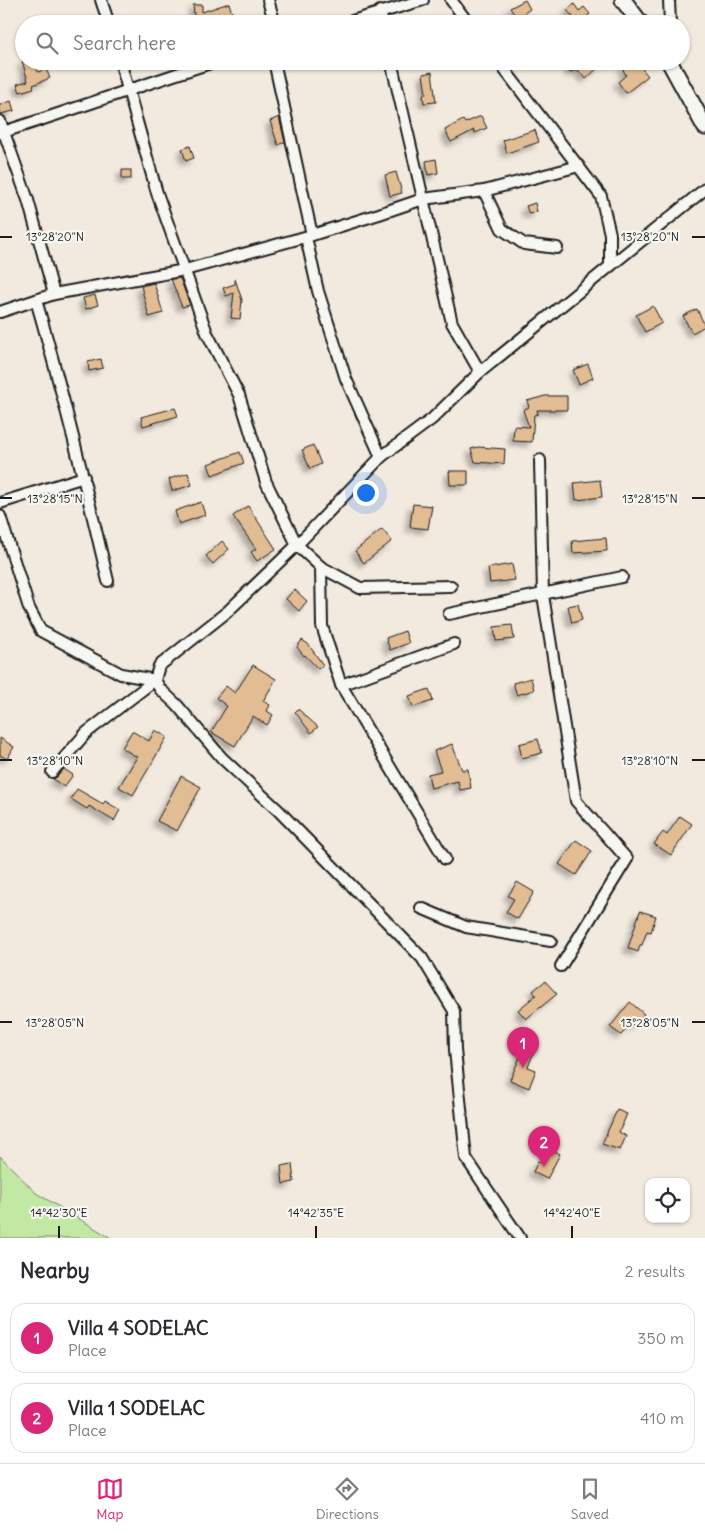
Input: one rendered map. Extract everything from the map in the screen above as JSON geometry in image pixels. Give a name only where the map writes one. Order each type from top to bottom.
[{"type":"main road","points":[[623,0],[634,15]]},
{"type":"main road","points":[[675,70],[705,127]]},
{"type":"street","points":[[101,0],[106,15]]},
{"type":"street","points":[[268,0],[272,15]]},
{"type":"street","points":[[370,15],[423,0]]},
{"type":"street","points":[[451,0],[462,15]]},
{"type":"street","points":[[669,0],[670,15]]},
{"type":"street","points":[[123,70],[157,193],[207,333],[239,395],[266,482],[297,545],[321,567],[360,588],[451,586]]},
{"type":"street","points":[[2,132],[64,114],[129,89],[189,70]]},
{"type":"street","points":[[276,70],[318,291],[346,379],[381,457]]},
{"type":"street","points":[[393,70],[452,323],[480,372]]},
{"type":"street","points":[[505,70],[601,196],[610,234],[610,265]]},
{"type":"street","points":[[0,121],[2,132],[28,200],[54,294]]},
{"type":"street","points":[[0,312],[54,294],[185,270],[309,236],[423,199],[484,191],[580,166]]},
{"type":"street","points":[[52,772],[86,733],[155,680],[159,666],[227,612],[297,545],[381,457],[432,419],[480,372],[705,189]]},
{"type":"street","points":[[484,191],[502,228],[524,244],[557,248]]},
{"type":"street","points":[[36,300],[84,477],[108,582]]},
{"type":"street","points":[[540,460],[543,595],[576,801],[627,859],[561,966]]},
{"type":"street","points":[[0,503],[84,477]]},
{"type":"street","points":[[0,516],[29,608],[41,631],[121,674],[155,680]]},
{"type":"street","points":[[321,567],[322,626],[341,685],[445,859]]},
{"type":"street","points":[[449,614],[622,577]]},
{"type":"street","points":[[341,685],[454,644]]},
{"type":"street","points":[[155,680],[160,689],[177,704],[222,758],[278,810],[422,958],[454,1011],[455,1050],[466,1158],[520,1238]]},
{"type":"street","points":[[421,908],[466,927],[551,941]]},
{"type":"green space","points":[[0,1156],[36,1193],[111,1238],[0,1238]]},
{"type":"building","points":[[525,0],[530,9],[521,15],[515,15],[510,8]]},
{"type":"building","points":[[229,3],[232,13],[227,15],[194,15],[193,5],[202,5],[202,12]]},
{"type":"building","points":[[574,4],[579,11],[584,7],[590,14],[571,15],[567,10]]},
{"type":"building","points":[[25,70],[37,70],[38,72],[46,70],[50,78],[33,85],[34,88],[20,92],[17,84],[28,81]]},
{"type":"building","points":[[578,70],[596,70],[586,79]]},
{"type":"building","points":[[623,70],[643,70],[648,76],[626,93],[618,82],[626,75]]},
{"type":"building","points":[[432,72],[436,102],[424,103],[423,94],[426,94],[423,74]]},
{"type":"building","points":[[11,101],[14,111],[0,114],[0,105]]},
{"type":"building","points":[[481,116],[487,128],[475,133],[474,130],[451,142],[445,130],[463,120],[465,123]]},
{"type":"building","points":[[279,117],[285,142],[278,145],[270,121]]},
{"type":"building","points":[[535,130],[539,142],[507,153],[503,140]]},
{"type":"building","points":[[190,146],[194,158],[186,161],[182,149]]},
{"type":"building","points":[[436,159],[438,173],[428,175],[426,161]]},
{"type":"building","points":[[122,170],[131,170],[131,179],[122,179]]},
{"type":"building","points":[[396,172],[402,193],[390,196],[385,175]]},
{"type":"building","points":[[535,203],[537,212],[529,214],[526,206]]},
{"type":"building","points":[[180,278],[190,305],[182,307],[171,279]]},
{"type":"building","points":[[235,279],[242,300],[240,319],[231,318],[234,293],[226,296],[223,288],[235,284]]},
{"type":"building","points":[[154,283],[163,313],[149,317],[141,286]]},
{"type":"building","points":[[95,295],[98,305],[86,309],[83,298]]},
{"type":"building","points":[[653,306],[662,323],[645,332],[636,315]]},
{"type":"building","points":[[697,309],[705,326],[692,333],[683,316]]},
{"type":"building","points":[[101,359],[103,368],[89,371],[88,362]]},
{"type":"building","points":[[588,364],[593,378],[579,384],[573,370]]},
{"type":"building","points":[[545,396],[567,396],[567,410],[537,410],[538,414],[534,415],[532,442],[513,441],[514,426],[529,427],[523,410],[529,407],[527,401]]},
{"type":"building","points":[[175,408],[178,416],[143,426],[141,417]]},
{"type":"building","points":[[313,445],[321,464],[310,469],[302,450]]},
{"type":"building","points":[[478,447],[505,449],[504,464],[475,462],[471,449]]},
{"type":"building","points":[[240,452],[244,463],[212,475],[208,464]]},
{"type":"building","points":[[449,471],[468,471],[468,485],[450,485]]},
{"type":"building","points":[[188,473],[192,485],[172,491],[169,479]]},
{"type":"building","points":[[600,480],[602,497],[576,500],[574,483]]},
{"type":"building","points":[[201,502],[205,515],[179,524],[175,511]]},
{"type":"building","points":[[413,504],[432,506],[428,529],[410,527]]},
{"type":"building","points":[[248,506],[276,549],[257,561],[251,552],[256,549],[233,516]]},
{"type":"building","points":[[382,529],[392,541],[364,563],[355,551]]},
{"type":"building","points":[[606,538],[607,551],[573,553],[572,541]]},
{"type":"building","points":[[222,541],[229,549],[213,564],[206,556]]},
{"type":"building","points":[[512,564],[515,580],[490,583],[488,568]]},
{"type":"building","points":[[294,589],[307,601],[299,611],[286,599]]},
{"type":"building","points":[[578,604],[582,620],[572,623],[568,606]]},
{"type":"building","points":[[512,625],[514,639],[496,641],[494,627]]},
{"type":"building","points":[[405,631],[409,643],[390,650],[386,638]]},
{"type":"building","points":[[302,640],[308,644],[323,665],[318,669],[297,647]]},
{"type":"building","points":[[253,665],[276,679],[263,701],[270,705],[267,711],[273,715],[267,725],[253,716],[235,746],[211,732],[227,706],[216,698],[226,686],[235,693]]},
{"type":"building","points":[[531,678],[534,690],[517,695],[513,683]]},
{"type":"building","points":[[429,689],[433,701],[413,707],[409,696]]},
{"type":"building","points":[[298,709],[318,727],[311,733],[295,712]]},
{"type":"building","points":[[155,730],[167,737],[133,795],[119,787],[137,757],[122,748],[132,731],[149,741]]},
{"type":"building","points":[[0,738],[14,747],[7,759],[0,755]]},
{"type":"building","points":[[538,739],[542,753],[522,758],[519,744]]},
{"type":"building","points":[[452,744],[462,770],[468,769],[471,788],[460,790],[458,781],[431,788],[428,774],[441,771],[434,751]]},
{"type":"building","points":[[64,769],[73,775],[64,787],[53,779]]},
{"type":"building","points":[[181,776],[201,787],[177,831],[157,821]]},
{"type":"building","points":[[77,789],[103,804],[105,801],[120,810],[114,821],[89,806],[87,809],[71,799]]},
{"type":"building","points":[[680,816],[692,824],[671,855],[654,844],[663,832],[667,835]]},
{"type":"building","points":[[576,840],[592,851],[576,875],[559,864]]},
{"type":"building","points":[[517,882],[534,892],[518,919],[506,912],[514,899],[508,896]]},
{"type":"building","points":[[640,911],[656,916],[651,932],[647,931],[638,952],[628,948]]},
{"type":"building","points":[[545,981],[557,994],[526,1019],[518,1010],[536,995],[533,991]]},
{"type":"building","points":[[630,1002],[644,1014],[635,1026],[631,1023],[621,1035],[610,1027]]},
{"type":"building","points":[[524,1048],[534,1052],[528,1067],[536,1070],[529,1088],[510,1080]]},
{"type":"building","points":[[617,1110],[627,1114],[619,1132],[626,1136],[620,1150],[602,1144]]},
{"type":"building","points":[[549,1148],[560,1154],[547,1179],[533,1172],[538,1161],[541,1163]]},
{"type":"building","points":[[292,1164],[294,1182],[283,1184],[281,1166]]},
{"type":"place","name":"Villa 4 SODELAC","points":[[523,1068]]},
{"type":"place","name":"Villa 1 SODELAC","points":[[544,1167]]}]
